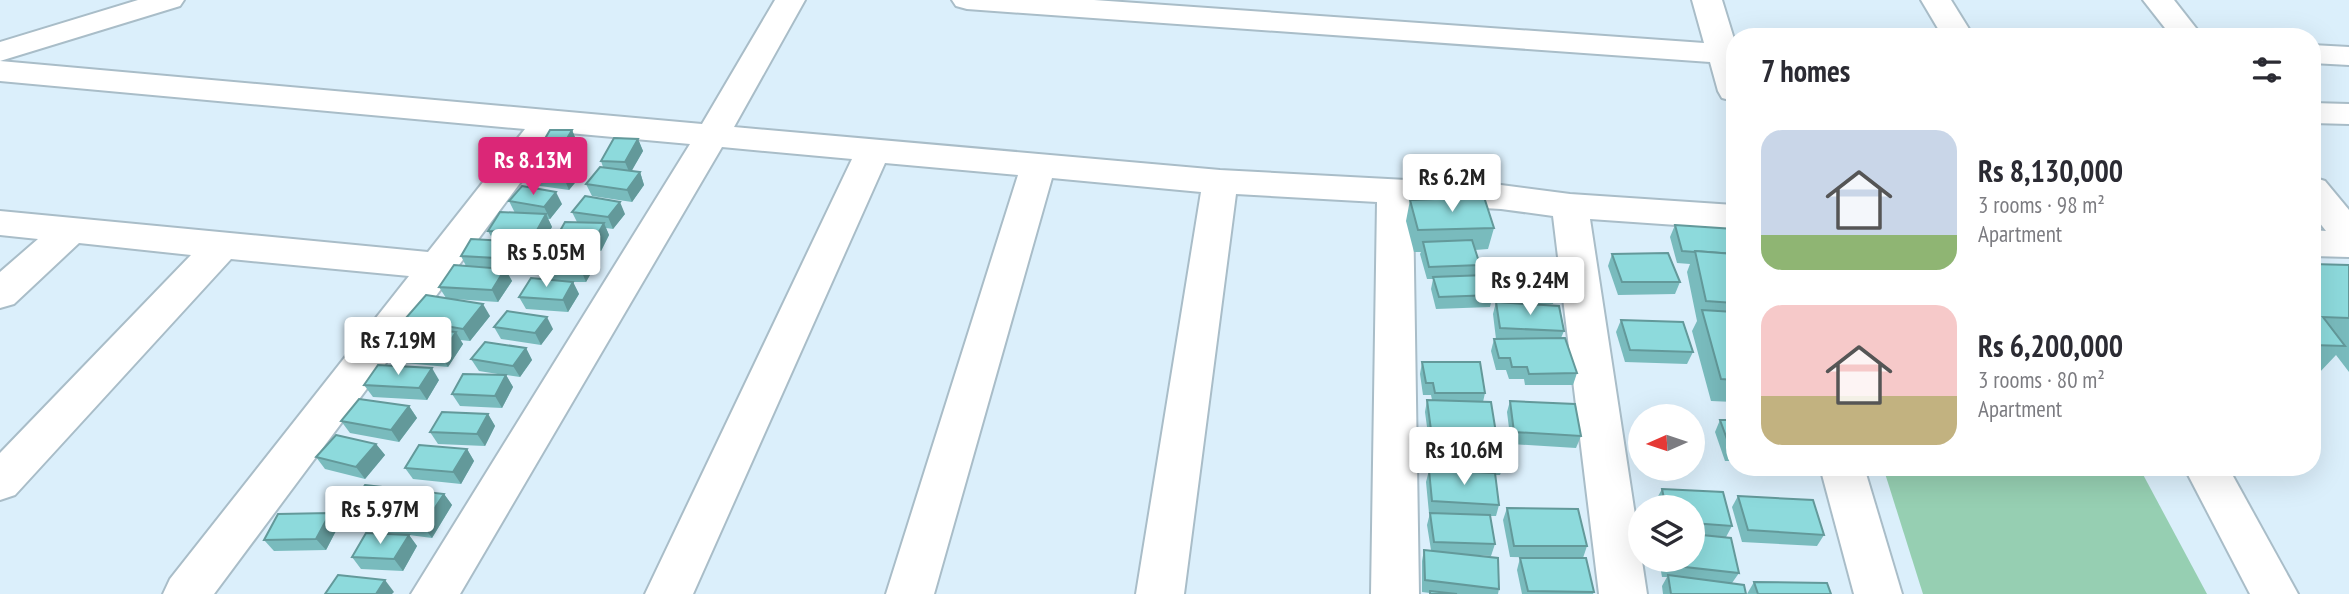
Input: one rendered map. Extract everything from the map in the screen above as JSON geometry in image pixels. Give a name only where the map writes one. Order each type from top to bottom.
[{"type":"street","points":[[90,24],[114,0]]},
{"type":"street","points":[[0,52],[169,0]]},
{"type":"street","points":[[435,594],[712,136],[790,0]]},
{"type":"street","points":[[967,0],[1723,54]]},
{"type":"street","points":[[1707,0],[1726,64]]},
{"type":"street","points":[[1936,0],[1953,28]]},
{"type":"street","points":[[2158,0],[2181,28]]},
{"type":"street","points":[[2321,54],[2349,56]]},
{"type":"street","points":[[0,71],[1220,182],[1501,197],[1570,206],[1726,216]]},
{"type":"street","points":[[2321,113],[2349,114]]},
{"type":"street","points":[[187,594],[550,120]]},
{"type":"street","points":[[669,594],[873,151]]},
{"type":"street","points":[[910,594],[1038,166]]},
{"type":"street","points":[[1160,594],[1220,182]]},
{"type":"street","points":[[1395,192],[1395,594]]},
{"type":"street","points":[[2321,200],[2349,235]]},
{"type":"street","points":[[1570,206],[1623,594]]},
{"type":"street","points":[[0,223],[437,266]]},
{"type":"street","points":[[0,294],[71,230]]},
{"type":"street","points":[[2321,243],[2349,244]]},
{"type":"street","points":[[0,482],[222,244]]},
{"type":"street","points":[[1845,476],[1878,594]]},
{"type":"street","points":[[2211,476],[2274,594]]},
{"type":"green space","points":[[1886,476],[2144,476],[2207,594],[1923,594]]},
{"type":"building","points":[[550,130],[572,130],[558,154],[536,154]]},
{"type":"building","points":[[614,138],[638,139],[625,162],[601,161]]},
{"type":"building","points":[[538,160],[574,166],[564,178],[528,173]]},
{"type":"building","points":[[600,167],[640,172],[627,190],[586,184]]},
{"type":"building","points":[[522,186],[556,192],[544,207],[509,201]]},
{"type":"building","points":[[585,196],[620,202],[608,217],[572,212]]},
{"type":"building","points":[[1484,197],[1494,228],[1418,230],[1410,200]]},
{"type":"building","points":[[500,212],[546,214],[536,232],[488,231]]},
{"type":"building","points":[[565,222],[604,223],[595,239],[556,238]]},
{"type":"building","points":[[1675,225],[1726,228],[1726,253],[1682,251]]},
{"type":"building","points":[[471,239],[523,242],[513,259],[461,256]]},
{"type":"building","points":[[1472,240],[1480,265],[1429,267],[1423,242]]},
{"type":"building","points":[[1695,251],[1726,253],[1726,302],[1706,301]]},
{"type":"building","points":[[549,252],[590,254],[581,270],[540,268]]},
{"type":"building","points":[[1668,253],[1680,282],[1622,282],[1612,254]]},
{"type":"building","points":[[2321,264],[2349,265],[2349,318],[2323,317],[2345,346],[2321,345]]},
{"type":"building","points":[[454,265],[505,269],[492,290],[439,287]]},
{"type":"building","points":[[1547,267],[1556,292],[1500,294],[1492,269]]},
{"type":"building","points":[[1486,275],[1493,295],[1439,297],[1433,277]]},
{"type":"building","points":[[531,278],[573,282],[563,300],[519,297]]},
{"type":"building","points":[[426,295],[483,304],[463,329],[405,319]]},
{"type":"building","points":[[1496,302],[1559,306],[1564,331],[1500,328]]},
{"type":"building","points":[[1702,310],[1726,312],[1726,379],[1721,379]]},
{"type":"building","points":[[507,311],[547,317],[535,333],[494,327]]},
{"type":"building","points":[[1621,320],[1683,322],[1693,352],[1630,350]]},
{"type":"building","points":[[413,328],[456,332],[441,355],[397,351]]},
{"type":"building","points":[[1565,338],[1577,373],[1529,374],[1527,367],[1512,367],[1510,358],[1499,358],[1494,339]]},
{"type":"building","points":[[485,342],[526,348],[513,366],[471,359]]},
{"type":"building","points":[[1422,362],[1480,362],[1485,393],[1435,393],[1433,383],[1426,383]]},
{"type":"building","points":[[378,365],[432,368],[419,388],[364,385]]},
{"type":"building","points":[[463,374],[506,375],[495,396],[452,394]]},
{"type":"building","points":[[359,399],[409,406],[391,430],[341,421]]},
{"type":"building","points":[[1427,400],[1491,402],[1496,433],[1431,430]]},
{"type":"building","points":[[1510,401],[1575,404],[1581,436],[1514,432]]},
{"type":"building","points":[[442,412],[488,414],[477,434],[430,432]]},
{"type":"building","points":[[1720,420],[1726,420],[1726,436]]},
{"type":"building","points":[[336,435],[376,444],[356,467],[316,457]]},
{"type":"building","points":[[1496,437],[1504,463],[1439,466],[1433,439]]},
{"type":"building","points":[[419,445],[467,449],[453,472],[405,468]]},
{"type":"building","points":[[1429,470],[1495,473],[1499,505],[1432,501]]},
{"type":"building","points":[[365,485],[444,494],[423,526],[343,518]]},
{"type":"building","points":[[1662,489],[1723,492],[1732,526],[1705,524],[1705,495],[1663,495]]},
{"type":"building","points":[[1738,496],[1813,500],[1824,535],[1748,530]]},
{"type":"building","points":[[1507,508],[1578,509],[1587,546],[1514,546]]},
{"type":"building","points":[[330,513],[316,539],[264,540],[278,514]]},
{"type":"building","points":[[1430,513],[1490,515],[1495,544],[1434,542]]},
{"type":"building","points":[[366,533],[409,535],[394,559],[352,557]]},
{"type":"building","points":[[1705,535],[1731,538],[1739,573],[1705,569]]},
{"type":"building","points":[[1424,550],[1498,558],[1499,589],[1425,580]]},
{"type":"building","points":[[1520,558],[1586,558],[1594,592],[1528,591]]},
{"type":"building","points":[[338,575],[385,580],[376,594],[325,594]]},
{"type":"building","points":[[1668,575],[1744,585],[1746,594],[1671,594]]},
{"type":"building","points":[[1754,582],[1827,583],[1831,594],[1758,594]]},
{"type":"building","points":[[1430,591],[1457,594],[1430,594]]}]
